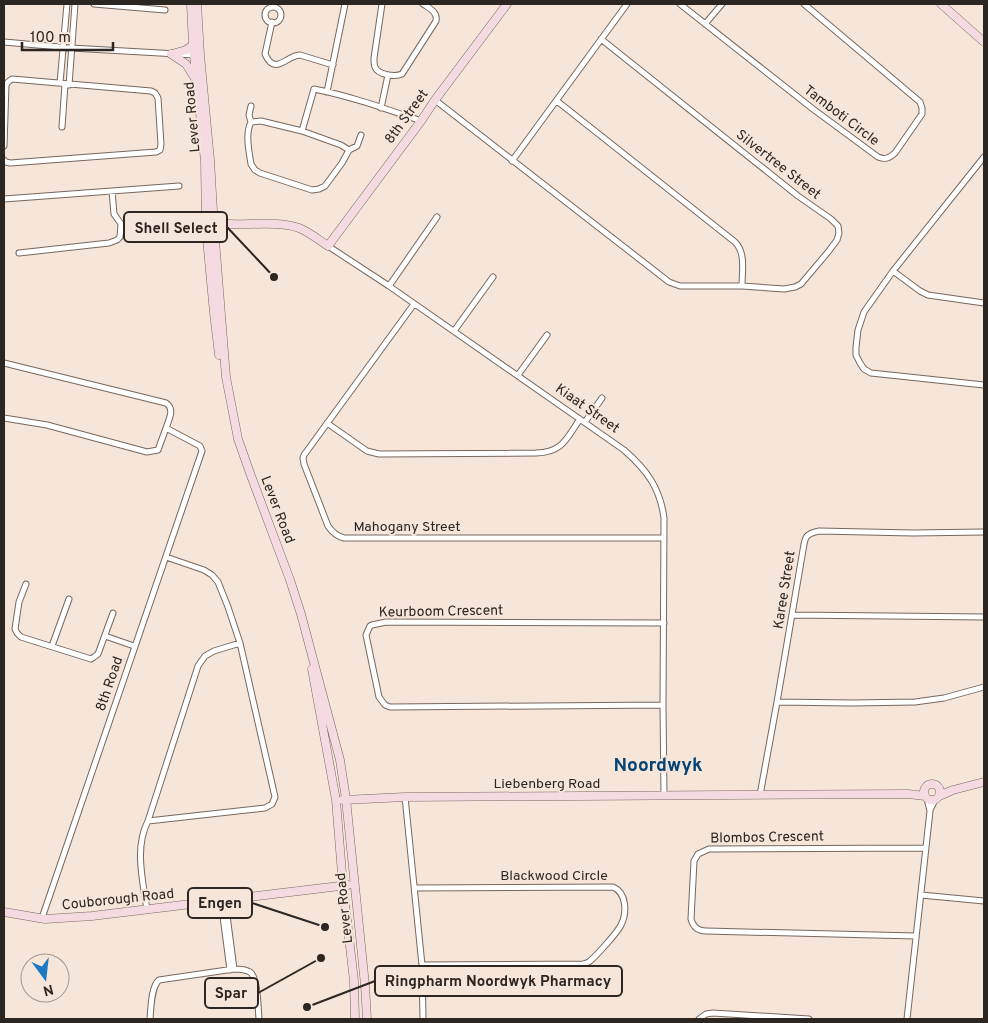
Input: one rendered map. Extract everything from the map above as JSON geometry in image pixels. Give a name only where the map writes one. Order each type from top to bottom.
[{"type":"main road","name":"Lever Road","points":[[191,4],[193,45],[197,55],[209,154],[214,312],[223,378],[242,463],[299,616],[312,672],[336,800],[343,886],[354,981],[355,1019]]},
{"type":"main road","name":"Lever Road","points":[[197,4],[196,84],[226,377],[238,438],[302,614],[340,760],[355,885],[367,1019]]},
{"type":"main road","name":"8th Street","points":[[328,246],[507,4]]},
{"type":"main road","points":[[941,4],[984,42]]},
{"type":"main road","points":[[171,54],[188,49],[193,45]]},
{"type":"main road","points":[[171,54],[188,66],[196,84]]},
{"type":"main road","name":"Kiaat Street","points":[[210,224],[281,225],[295,227],[311,234],[328,246]]},
{"type":"main road","name":"Liebenberg Road","points":[[336,800],[406,797],[908,794],[931,798],[984,782]]},
{"type":"main road","name":"Liebenberg Road","points":[[908,794],[934,784],[938,788],[953,790]]},
{"type":"main road","points":[[926,787],[924,790],[931,798],[940,792],[938,788]]},
{"type":"main road","name":"Couborough Road","points":[[4,912],[55,919],[355,885]]},
{"type":"street","points":[[62,127],[67,4]]},
{"type":"street","points":[[64,84],[71,48],[75,4]]},
{"type":"street","points":[[94,4],[165,10]]},
{"type":"street","points":[[327,92],[345,4]]},
{"type":"street","points":[[382,4],[374,66],[376,70],[396,76],[402,74],[436,21],[435,13],[422,4]]},
{"type":"street","points":[[512,161],[627,4]]},
{"type":"street","name":"Tamboti Circle","points":[[680,4],[813,109],[871,152],[883,159],[889,158],[895,153],[922,114],[920,102],[804,4]]},
{"type":"street","points":[[705,24],[722,4]]},
{"type":"street","points":[[275,5],[281,12],[280,18],[277,22],[272,22],[266,17],[266,12],[275,5]]},
{"type":"street","points":[[272,22],[265,54],[274,64],[283,63],[296,55],[333,65]]},
{"type":"street","name":"Silvertree Street","points":[[601,39],[838,226],[837,240],[801,284],[784,289],[742,286]]},
{"type":"street","points":[[4,42],[64,48],[197,55]]},
{"type":"street","points":[[381,108],[388,75]]},
{"type":"street","points":[[4,146],[7,83],[10,80],[154,92],[157,95],[161,144],[160,150],[156,152],[10,163],[4,160]]},
{"type":"street","points":[[302,131],[314,89],[421,121]]},
{"type":"street","points":[[435,100],[669,282],[680,286],[742,286],[742,255],[740,248],[735,242],[557,101]]},
{"type":"street","points":[[251,106],[249,115],[251,122],[248,135],[251,164],[255,170],[312,190],[325,186],[349,150],[357,146],[361,135]]},
{"type":"street","points":[[251,122],[261,121],[302,131],[341,145],[349,150]]},
{"type":"street","points":[[984,157],[982,164],[893,271],[864,312],[856,346],[856,356],[864,369],[871,373],[984,386]]},
{"type":"street","points":[[4,199],[179,186]]},
{"type":"street","points":[[19,253],[109,243],[119,239],[121,224],[114,214],[112,191]]},
{"type":"street","points":[[389,286],[437,217]]},
{"type":"street","points":[[121,224],[142,225],[148,222],[152,228],[148,234],[142,232],[121,232]]},
{"type":"street","name":"Kiaat Street","points":[[152,228],[210,224]]},
{"type":"street","points":[[142,225],[142,232]]},
{"type":"street","name":"Kiaat Street","points":[[328,246],[389,286],[624,450],[636,461],[656,487],[661,500],[664,518],[664,796]]},
{"type":"street","points":[[893,271],[928,295],[984,303]]},
{"type":"street","points":[[454,331],[494,277]]},
{"type":"street","name":"Mahogany Street","points":[[414,304],[304,455],[303,461],[328,526],[332,531],[340,537],[664,538]]},
{"type":"street","points":[[518,375],[547,335]]},
{"type":"street","points":[[4,363],[164,402],[170,405],[171,409],[158,450],[147,452],[47,425],[4,418]]},
{"type":"street","points":[[327,423],[367,451],[379,454],[550,452],[562,445],[602,398]]},
{"type":"street","name":"8th Road","points":[[42,918],[202,451],[200,446],[166,428]]},
{"type":"street","name":"Karee Street","points":[[760,795],[805,538],[810,533],[819,531],[984,532]]},
{"type":"street","points":[[148,821],[254,810],[268,807],[274,802],[275,794],[240,643],[218,582],[204,570],[166,557]]},
{"type":"street","points":[[26,584],[19,602],[16,632],[21,637],[91,658],[97,656],[113,613]]},
{"type":"street","points":[[52,646],[69,599]]},
{"type":"street","points":[[792,615],[984,616]]},
{"type":"street","name":"Keurboom Crescent","points":[[663,705],[390,707],[385,705],[379,697],[366,635],[370,626],[380,622],[664,623]]},
{"type":"street","points":[[105,636],[134,646]]},
{"type":"street","points":[[147,910],[140,851],[143,833],[201,661],[205,656],[214,651],[240,643]]},
{"type":"street","points":[[777,702],[915,702],[944,698],[984,687]]},
{"type":"street","points":[[406,797],[422,965],[423,1019]]},
{"type":"street","points":[[906,1019],[931,798]]},
{"type":"street","name":"Blombos Crescent","points":[[916,936],[699,930],[693,925],[691,919],[694,861],[698,854],[709,849],[926,848]]},
{"type":"street","name":"Blackwood Circle","points":[[415,888],[613,887],[621,892],[625,902],[624,916],[620,927],[590,961],[583,964],[422,965]]},
{"type":"street","points":[[921,895],[984,901]]},
{"type":"street","points":[[223,901],[232,969]]},
{"type":"street","points":[[150,1019],[153,990],[156,982],[159,980],[232,969],[242,969],[253,975],[259,1019]]},
{"type":"street","points":[[699,1019],[706,1014],[713,1014],[809,1019]]},
{"type":"place","name":"Shell Select","points":[[274,277]]},
{"type":"place","name":"Engen","points":[[325,927]]},
{"type":"place","name":"Spar","points":[[321,958]]},
{"type":"place","name":"Ringpharm Noordwyk Pharmacy","points":[[307,1007]]},
{"type":"district","name":"Noordwyk","points":[[658,766]]}]
